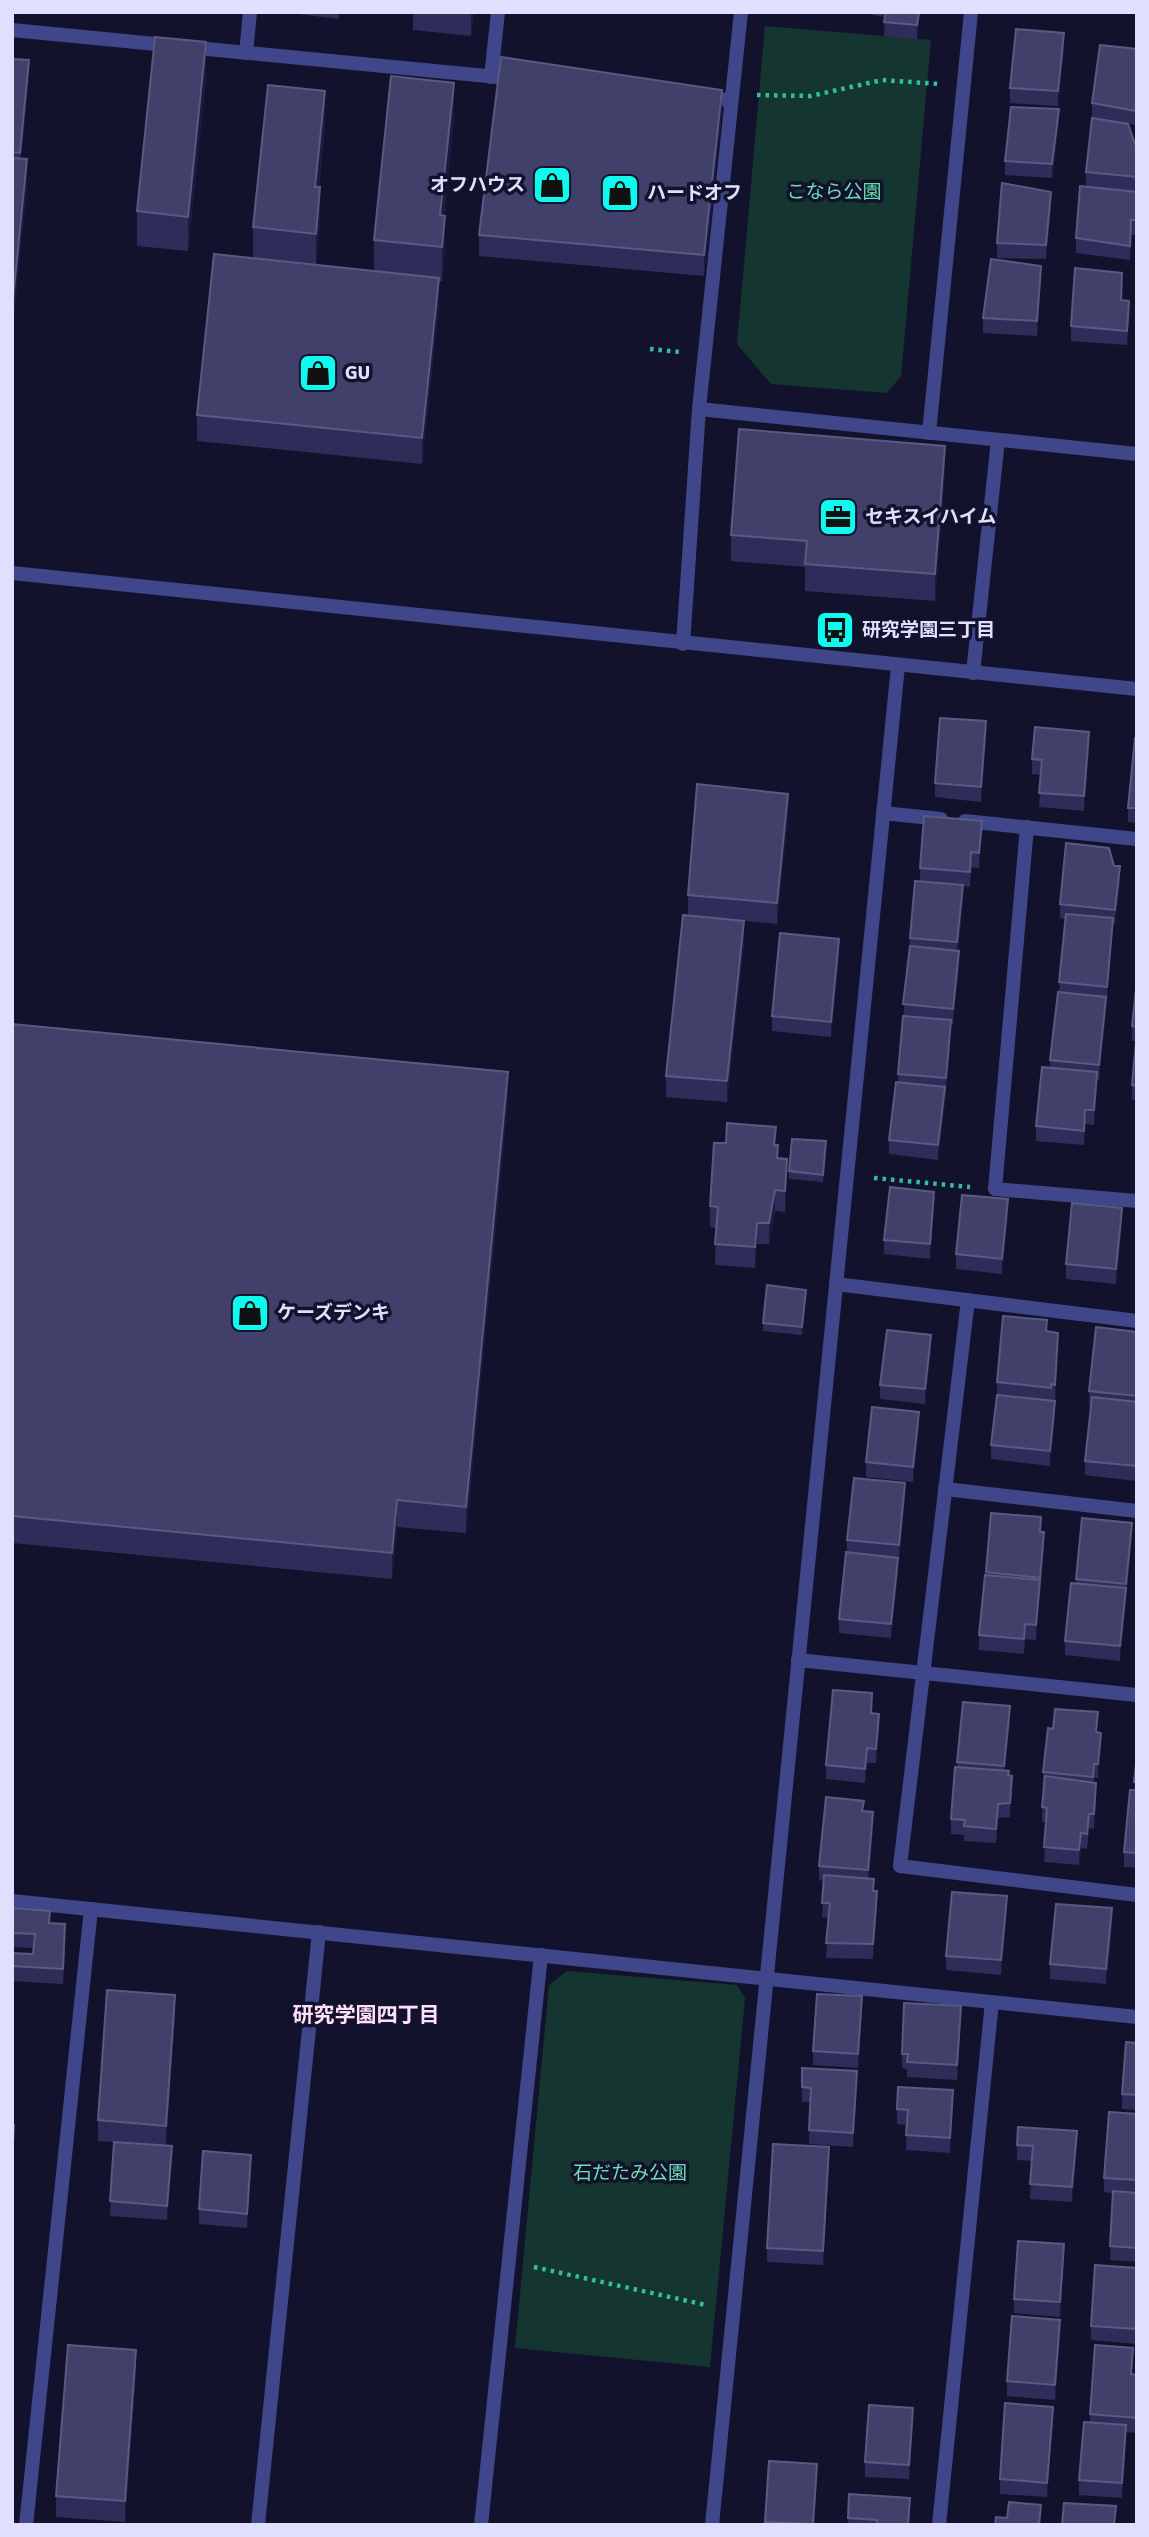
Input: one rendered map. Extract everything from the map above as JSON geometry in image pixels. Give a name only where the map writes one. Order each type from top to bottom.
[{"type":"street","points":[[246,53],[250,12]]},
{"type":"street","points":[[491,77],[498,12]]},
{"type":"street","points":[[683,644],[699,409],[741,12]]},
{"type":"street","points":[[929,433],[971,12]]},
{"type":"street","points":[[12,30],[528,80]]},
{"type":"street","points":[[690,96],[731,100]]},
{"type":"street","points":[[699,409],[1137,454]]},
{"type":"street","points":[[973,673],[998,440]]},
{"type":"street","points":[[12,573],[1137,690]]},
{"type":"street","points":[[712,2525],[898,666]]},
{"type":"street","points":[[883,813],[1137,839]]},
{"type":"street","points":[[1027,827],[995,1189],[1137,1201]]},
{"type":"street","points":[[836,1284],[1137,1321]]},
{"type":"street","points":[[968,1300],[900,1866],[1137,1895]]},
{"type":"street","points":[[945,1489],[1137,1511]]},
{"type":"street","points":[[798,1660],[1137,1695]]},
{"type":"street","points":[[12,1901],[1137,2017]]},
{"type":"street","points":[[26,2525],[91,1909]]},
{"type":"street","points":[[258,2525],[319,1932]]},
{"type":"street","points":[[481,2525],[541,1955]]},
{"type":"street","points":[[939,2525],[992,2002]]},
{"type":"path","points":[[731,100],[752,95],[811,96],[882,80],[964,86]]},
{"type":"path","points":[[847,1176],[995,1189]]},
{"type":"path","points":[[509,2262],[733,2309]]},
{"type":"green space","name":"こなら公園","points":[[765,26],[931,40],[901,376],[887,393],[771,384],[737,344]]},
{"type":"green space","name":"石だたみ公園","points":[[567,1971],[737,1985],[745,1998],[710,2367],[515,2348],[549,1985]]},
{"type":"building","points":[[886,12],[919,12],[917,25],[884,22]]},
{"type":"building","points":[[1016,29],[1064,33],[1058,91],[1010,88]]},
{"type":"building","points":[[155,37],[206,42],[188,217],[137,211]]},
{"type":"building","points":[[1100,45],[1137,49],[1136,111],[1092,103]]},
{"type":"building","points":[[501,57],[722,90],[704,255],[479,235]]},
{"type":"building","points":[[12,59],[29,60],[20,153],[12,152]]},
{"type":"building","points":[[391,76],[454,83],[440,215],[445,216],[442,247],[374,240]]},
{"type":"building","points":[[268,85],[325,91],[315,187],[320,187],[316,234],[253,227]]},
{"type":"building","points":[[1011,107],[1059,109],[1052,164],[1005,161]]},
{"type":"building","points":[[1092,118],[1128,124],[1137,144],[1137,177],[1086,172]]},
{"type":"building","points":[[12,158],[27,159],[12,309]]},
{"type":"building","points":[[1002,183],[1051,192],[1046,245],[997,243]]},
{"type":"building","points":[[1080,186],[1137,192],[1137,220],[1131,220],[1130,246],[1076,238]]},
{"type":"building","name":"GU","points":[[214,254],[439,278],[422,438],[197,415]]},
{"type":"building","points":[[991,259],[1041,266],[1037,321],[983,318]]},
{"type":"building","points":[[1075,268],[1122,273],[1121,300],[1129,301],[1127,331],[1071,326]]},
{"type":"building","name":"セキスイハイム","points":[[739,429],[945,446],[935,574],[805,564],[807,541],[731,535]]},
{"type":"building","points":[[940,718],[986,721],[981,787],[935,783]]},
{"type":"building","points":[[1035,727],[1089,732],[1084,796],[1039,793],[1042,760],[1032,759]]},
{"type":"building","points":[[1135,738],[1137,808],[1128,808]]},
{"type":"building","points":[[697,784],[788,794],[777,903],[688,895]]},
{"type":"building","points":[[924,816],[982,821],[979,853],[971,852],[970,872],[920,868]]},
{"type":"building","points":[[1066,843],[1109,848],[1114,866],[1120,866],[1115,910],[1060,904]]},
{"type":"building","points":[[915,881],[963,885],[957,942],[910,938]]},
{"type":"building","points":[[1066,914],[1113,918],[1107,987],[1059,982]]},
{"type":"building","points":[[683,915],[744,921],[727,1081],[666,1076]]},
{"type":"building","points":[[780,933],[839,939],[831,1022],[772,1016]]},
{"type":"building","points":[[910,946],[959,951],[953,1009],[903,1004]]},
{"type":"building","points":[[1137,980],[1137,1027],[1132,1026]]},
{"type":"building","points":[[1058,992],[1106,997],[1099,1065],[1050,1060]]},
{"type":"building","points":[[903,1016],[951,1020],[946,1078],[898,1074]]},
{"type":"building","name":"ケーズデンキ","points":[[12,1024],[508,1072],[466,1507],[397,1500],[392,1553],[12,1516]]},
{"type":"building","points":[[1137,1031],[1137,1086],[1132,1085]]},
{"type":"building","points":[[1042,1067],[1097,1072],[1094,1110],[1085,1110],[1084,1131],[1036,1126]]},
{"type":"building","points":[[896,1082],[945,1087],[938,1145],[889,1140]]},
{"type":"building","points":[[727,1123],[776,1127],[774,1145],[778,1145],[777,1158],[787,1159],[785,1191],[775,1190],[769,1223],[757,1223],[755,1247],[715,1244],[718,1207],[710,1206],[714,1143],[726,1143]]},
{"type":"building","points":[[792,1139],[826,1141],[823,1175],[789,1171]]},
{"type":"building","points":[[890,1187],[934,1192],[930,1244],[884,1240]]},
{"type":"building","points":[[962,1195],[1008,1199],[1002,1259],[956,1254]]},
{"type":"building","points":[[1072,1203],[1122,1208],[1116,1269],[1066,1264]]},
{"type":"building","points":[[767,1285],[806,1290],[802,1327],[763,1323]]},
{"type":"building","points":[[1003,1316],[1047,1320],[1046,1331],[1058,1333],[1055,1385],[1051,1384],[1051,1388],[997,1382]]},
{"type":"building","points":[[1096,1327],[1137,1332],[1137,1396],[1089,1391]]},
{"type":"building","points":[[887,1330],[931,1335],[925,1389],[880,1385]]},
{"type":"building","points":[[997,1395],[1055,1401],[1050,1451],[991,1445]]},
{"type":"building","points":[[1092,1397],[1137,1402],[1136,1466],[1085,1461]]},
{"type":"building","points":[[872,1407],[919,1412],[913,1467],[866,1462]]},
{"type":"building","points":[[854,1478],[905,1483],[899,1545],[847,1540]]},
{"type":"building","points":[[991,1513],[1041,1517],[1040,1532],[1044,1532],[1040,1578],[986,1572]]},
{"type":"building","points":[[1082,1518],[1132,1523],[1126,1584],[1076,1579]]},
{"type":"building","points":[[846,1552],[898,1558],[891,1624],[839,1619]]},
{"type":"building","points":[[985,1575],[1040,1580],[1036,1625],[1025,1624],[1024,1639],[979,1635]]},
{"type":"building","points":[[1071,1583],[1126,1588],[1120,1646],[1065,1641]]},
{"type":"building","points":[[833,1690],[872,1693],[871,1713],[879,1714],[876,1749],[867,1748],[865,1769],[826,1765]]},
{"type":"building","points":[[963,1702],[1010,1706],[1004,1766],[957,1762]]},
{"type":"building","points":[[1055,1709],[1098,1712],[1096,1732],[1101,1733],[1098,1764],[1094,1764],[1093,1777],[1043,1772],[1048,1728],[1053,1729]]},
{"type":"building","points":[[1137,1755],[1137,1782],[1134,1782]]},
{"type":"building","points":[[955,1767],[1009,1771],[1008,1775],[1012,1776],[1010,1803],[998,1804],[996,1829],[964,1826],[965,1820],[951,1819]]},
{"type":"building","points":[[1045,1776],[1096,1783],[1094,1814],[1089,1814],[1087,1834],[1081,1833],[1079,1850],[1044,1847],[1047,1808],[1042,1807]]},
{"type":"building","points":[[1130,1790],[1137,1790],[1137,1853],[1124,1852]]},
{"type":"building","points":[[826,1797],[864,1801],[862,1811],[873,1812],[868,1870],[819,1866]]},
{"type":"building","points":[[824,1875],[874,1879],[873,1891],[877,1891],[873,1944],[826,1943],[830,1903],[822,1903]]},
{"type":"building","points":[[952,1892],[1007,1896],[1001,1960],[946,1956]]},
{"type":"building","points":[[1056,1904],[1112,1908],[1106,1969],[1050,1964]]},
{"type":"building","points":[[12,1908],[50,1911],[49,1923],[65,1924],[63,1969],[12,1966],[12,1953],[33,1954],[35,1934],[12,1933]]},
{"type":"building","points":[[107,1990],[175,1995],[166,2126],[98,2120]]},
{"type":"building","points":[[817,1994],[862,1996],[858,2054],[813,2051]]},
{"type":"building","points":[[904,2003],[961,2006],[957,2065],[907,2062],[908,2054],[902,2054]]},
{"type":"building","points":[[1126,2042],[1137,2043],[1137,2095],[1122,2094]]},
{"type":"building","points":[[802,2068],[857,2071],[853,2133],[809,2130],[811,2088],[802,2087]]},
{"type":"building","points":[[898,2087],[953,2090],[950,2138],[906,2135],[908,2110],[897,2109]]},
{"type":"building","points":[[1109,2112],[1137,2114],[1137,2180],[1104,2178]]},
{"type":"building","points":[[12,2125],[14,2125],[12,2158]]},
{"type":"building","points":[[1018,2127],[1077,2131],[1072,2187],[1030,2184],[1033,2146],[1017,2145]]},
{"type":"building","points":[[114,2142],[172,2146],[167,2206],[110,2201]]},
{"type":"building","points":[[773,2144],[829,2147],[823,2251],[767,2248]]},
{"type":"building","points":[[203,2151],[251,2155],[247,2214],[199,2209]]},
{"type":"building","points":[[1113,2191],[1137,2193],[1137,2248],[1110,2246]]},
{"type":"building","points":[[1018,2241],[1064,2244],[1060,2302],[1014,2299]]},
{"type":"building","points":[[1095,2265],[1137,2268],[1137,2329],[1091,2326]]},
{"type":"building","points":[[1012,2316],[1060,2320],[1055,2385],[1007,2381]]},
{"type":"building","points":[[68,2345],[136,2350],[125,2501],[56,2496]]},
{"type":"building","points":[[1095,2345],[1133,2348],[1131,2374],[1137,2375],[1137,2418],[1090,2414]]},
{"type":"building","points":[[1005,2403],[1053,2407],[1047,2483],[1000,2479]]},
{"type":"building","points":[[869,2405],[913,2408],[909,2465],[865,2462]]},
{"type":"building","points":[[1084,2422],[1126,2425],[1122,2483],[1079,2480]]},
{"type":"building","points":[[769,2461],[817,2464],[813,2524],[765,2522]]},
{"type":"building","points":[[849,2494],[910,2498],[908,2525],[877,2525],[877,2520],[848,2518]]},
{"type":"building","points":[[1009,2502],[1041,2505],[1039,2525],[995,2525],[996,2517],[1007,2518]]},
{"type":"building","points":[[1064,2503],[1116,2506],[1114,2525],[1062,2525]]},
{"type":"place","name":"オフハウス","points":[[552,185]]},
{"type":"place","name":"ハードオフ","points":[[620,193]]},
{"type":"place","name":"GU","points":[[318,373]]},
{"type":"place","name":"セキスイハイム","points":[[838,517]]},
{"type":"place","name":"研究学園三丁目","points":[[835,630]]},
{"type":"place","name":"ケーズデンキ","points":[[250,1313]]},
{"type":"district","name":"研究学園四丁目","points":[[366,2015]]}]
